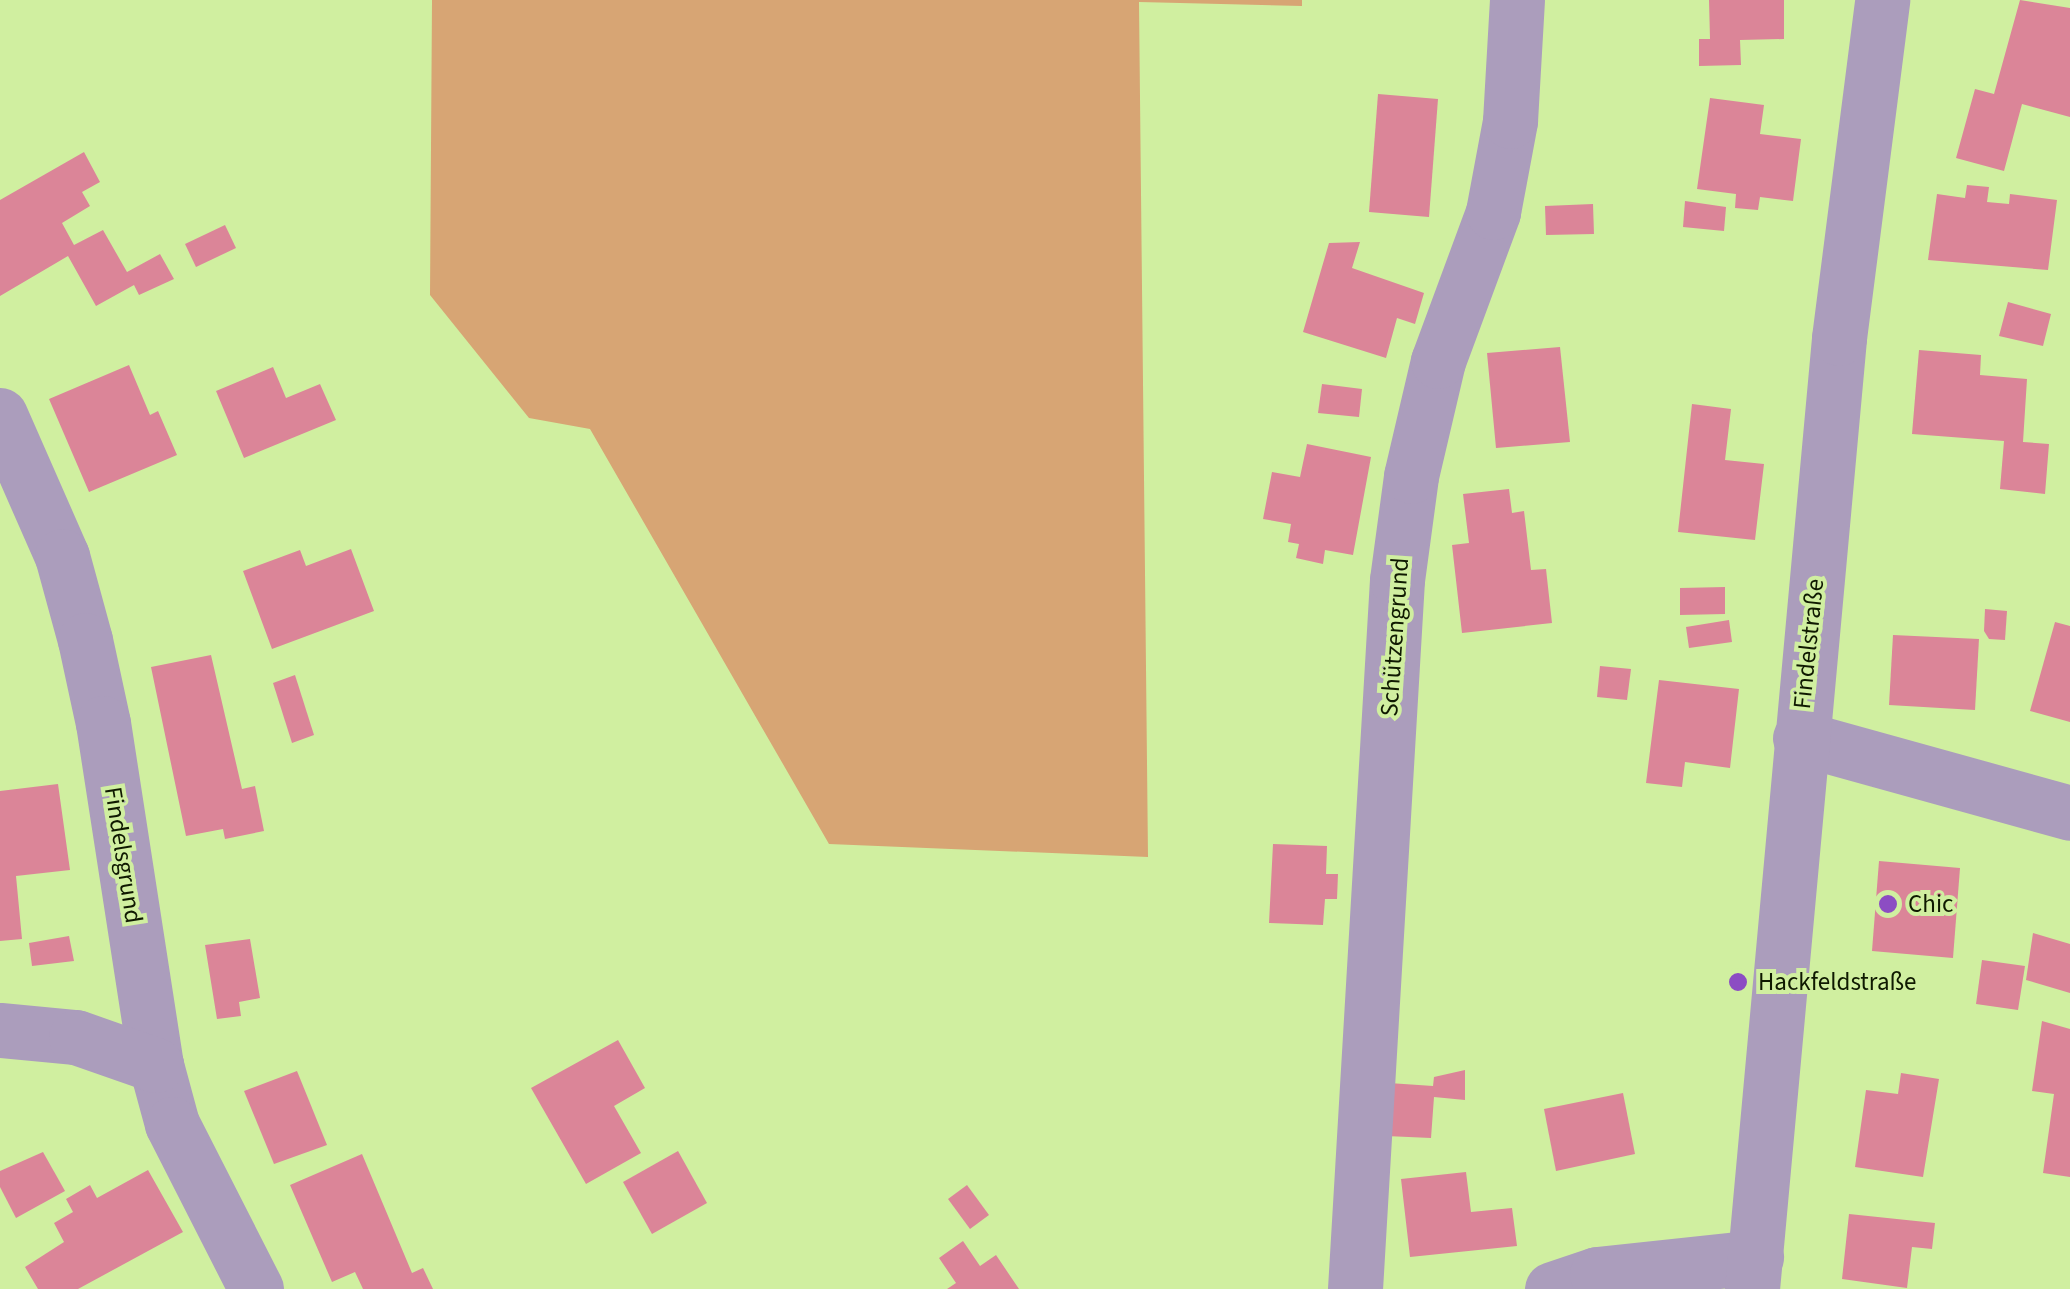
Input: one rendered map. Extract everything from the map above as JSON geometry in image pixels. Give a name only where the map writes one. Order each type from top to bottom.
[{"type":"street","name":"Schützengrund","points":[[1356,1289],[1397,580],[1412,476],[1438,361],[1493,212],[1510,122],[1518,0]]},
{"type":"street","name":"Findelstraße","points":[[1754,1273],[1839,338],[1882,0]]},
{"type":"street","name":"Findelsgrund","points":[[0,415],[62,556],[85,640],[103,723],[156,1065],[172,1124],[256,1289]]},
{"type":"street","points":[[1800,738],[2070,814]]},
{"type":"street","points":[[0,1030],[76,1037],[156,1065]]},
{"type":"street","points":[[1552,1289],[1597,1274],[1754,1273]]},
{"type":"shaded area","points":[[432,0],[1302,0],[1302,6],[1139,2],[1148,857],[829,844],[590,429],[529,418],[430,295]]},
{"type":"building","points":[[1709,0],[1784,0],[1784,39],[1740,40],[1741,65],[1699,66],[1699,39],[1710,39]]},
{"type":"building","points":[[2020,0],[2070,8],[2070,117],[2022,104],[2004,171],[1956,158],[1975,89],[1994,94]]},
{"type":"building","points":[[1378,94],[1438,99],[1429,217],[1369,212]]},
{"type":"building","points":[[1710,98],[1764,105],[1760,134],[1801,139],[1793,201],[1760,197],[1758,210],[1735,208],[1736,194],[1697,189]]},
{"type":"building","points":[[84,152],[100,182],[82,192],[90,206],[62,223],[74,245],[103,230],[127,272],[160,254],[174,279],[139,295],[134,285],[96,306],[68,256],[0,296],[0,200]]},
{"type":"building","points":[[1967,185],[1989,187],[1987,202],[2009,204],[2010,194],[2057,200],[2048,270],[1928,260],[1937,194],[1965,198]]},
{"type":"building","points":[[1685,201],[1726,207],[1724,231],[1683,227]]},
{"type":"building","points":[[1593,204],[1594,234],[1546,235],[1545,206]]},
{"type":"building","points":[[225,225],[236,248],[196,267],[185,244]]},
{"type":"building","points":[[1360,242],[1352,268],[1424,293],[1415,324],[1397,318],[1386,358],[1303,332],[1329,243]]},
{"type":"building","points":[[2008,302],[2051,314],[2043,346],[1999,336]]},
{"type":"building","points":[[1560,347],[1570,442],[1496,448],[1487,353]]},
{"type":"building","points":[[1919,350],[1981,355],[1980,375],[2027,379],[2023,442],[2049,444],[2045,494],[2000,489],[2004,441],[1912,434]]},
{"type":"building","points":[[129,365],[150,415],[158,411],[177,455],[89,492],[49,399]]},
{"type":"building","points":[[273,367],[286,398],[320,384],[336,420],[244,458],[216,391]]},
{"type":"building","points":[[1322,384],[1362,389],[1359,417],[1318,413]]},
{"type":"building","points":[[1692,404],[1731,409],[1725,460],[1764,464],[1755,540],[1678,532]]},
{"type":"building","points":[[1307,444],[1371,457],[1353,555],[1325,550],[1323,564],[1296,558],[1299,544],[1288,542],[1291,524],[1263,519],[1272,472],[1300,477]]},
{"type":"building","points":[[1509,489],[1512,513],[1524,511],[1531,570],[1546,569],[1552,623],[1462,633],[1452,545],[1469,543],[1463,494]]},
{"type":"building","points":[[351,549],[374,611],[272,649],[243,571],[300,550],[306,566]]},
{"type":"building","points":[[1725,587],[1725,614],[1680,615],[1680,588]]},
{"type":"building","points":[[1985,609],[2007,611],[2005,640],[1989,639],[1984,631]]},
{"type":"building","points":[[1729,620],[1732,642],[1689,648],[1686,627]]},
{"type":"building","points":[[2055,622],[2070,626],[2070,722],[2030,711]]},
{"type":"building","points":[[1893,635],[1979,639],[1975,710],[1889,705]]},
{"type":"building","points":[[211,655],[242,789],[255,786],[264,831],[225,839],[223,829],[186,836],[151,667]]},
{"type":"building","points":[[1600,666],[1631,669],[1627,700],[1597,697]]},
{"type":"building","points":[[295,675],[314,735],[292,743],[273,683]]},
{"type":"building","points":[[1659,680],[1739,689],[1730,768],[1685,762],[1682,787],[1646,783]]},
{"type":"building","points":[[58,784],[70,870],[16,876],[22,939],[0,941],[0,791]]},
{"type":"building","points":[[1273,844],[1327,846],[1326,874],[1338,874],[1337,899],[1325,899],[1323,925],[1269,923]]},
{"type":"building","points":[[1879,861],[1960,868],[1953,958],[1872,951]]},
{"type":"building","points":[[2033,933],[2070,944],[2070,993],[2026,980]]},
{"type":"building","points":[[69,936],[74,961],[32,966],[29,943]]},
{"type":"building","points":[[250,939],[260,998],[239,1002],[241,1016],[217,1019],[205,945]]},
{"type":"building","points":[[1982,960],[2025,966],[2018,1010],[1976,1004]]},
{"type":"building","points":[[2042,1021],[2070,1029],[2070,1177],[2043,1173],[2054,1094],[2032,1091]]},
{"type":"building","points":[[618,1040],[645,1088],[614,1106],[641,1153],[586,1184],[531,1088]]},
{"type":"building","points":[[1465,1070],[1465,1100],[1434,1097],[1431,1138],[1386,1136],[1389,1083],[1433,1086],[1434,1077]]},
{"type":"building","points":[[297,1071],[327,1145],[274,1164],[244,1091]]},
{"type":"building","points":[[1901,1073],[1939,1079],[1923,1177],[1855,1167],[1866,1090],[1898,1094]]},
{"type":"building","points":[[1623,1093],[1635,1154],[1556,1171],[1544,1109]]},
{"type":"building","points":[[678,1151],[707,1203],[652,1234],[623,1182]]},
{"type":"building","points":[[43,1152],[65,1191],[16,1218],[0,1187],[0,1171]]},
{"type":"building","points":[[362,1154],[412,1273],[423,1268],[433,1289],[363,1289],[355,1272],[332,1282],[290,1185]]},
{"type":"building","points":[[148,1170],[183,1232],[78,1289],[38,1289],[25,1267],[64,1242],[54,1223],[73,1212],[66,1199],[90,1185],[97,1198]]},
{"type":"building","points":[[1466,1172],[1471,1212],[1512,1208],[1517,1246],[1410,1257],[1401,1179]]},
{"type":"building","points":[[967,1185],[989,1215],[970,1229],[948,1199]]},
{"type":"building","points":[[1849,1214],[1935,1223],[1932,1249],[1912,1247],[1907,1288],[1842,1279]]},
{"type":"building","points":[[963,1241],[980,1266],[996,1255],[1019,1289],[947,1289],[956,1283],[939,1258]]},
{"type":"place","name":"Chic","points":[[1888,904]]},
{"type":"place","name":"Hackfeldstraße","points":[[1738,982]]}]
